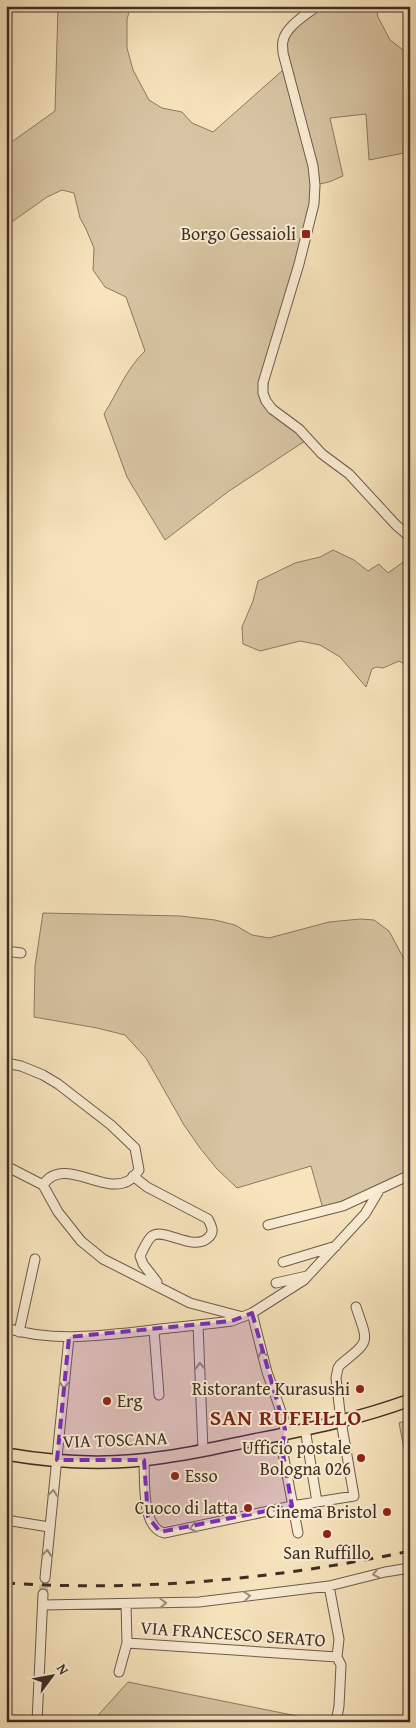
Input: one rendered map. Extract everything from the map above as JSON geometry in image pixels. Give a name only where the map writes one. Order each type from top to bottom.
[{"type":"main road","name":"VIA TOSCANA","points":[[6,1454],[57,1460],[144,1460],[284,1434],[341,1421],[410,1400]]},
{"type":"street","points":[[317,6],[287,31],[283,40],[283,53],[313,166],[314,204],[299,264],[263,383],[263,393],[272,409],[299,430],[322,454],[349,474],[396,525],[410,536]]},
{"type":"street","points":[[6,951],[21,953]]},
{"type":"street","points":[[6,1063],[28,1069],[58,1084],[111,1125],[135,1148],[139,1170],[129,1181],[109,1184],[85,1176],[59,1173],[48,1178],[43,1185]]},
{"type":"street","points":[[6,1166],[43,1185],[58,1212],[81,1241],[103,1259],[190,1303],[248,1315]]},
{"type":"street","points":[[268,1225],[344,1206],[410,1175]]},
{"type":"street","points":[[134,1176],[147,1187],[208,1220],[213,1228],[212,1235],[204,1242],[197,1243],[159,1234],[152,1236],[140,1256],[143,1264],[157,1282],[156,1286]]},
{"type":"street","points":[[6,1328],[26,1334],[69,1337],[232,1322],[274,1300],[309,1275],[365,1214],[380,1189]]},
{"type":"street","points":[[283,1262],[337,1246]]},
{"type":"street","points":[[18,1332],[36,1259]]},
{"type":"street","points":[[276,1283],[309,1275]]},
{"type":"street","points":[[144,1460],[148,1517],[152,1526],[160,1532],[169,1533],[292,1506],[354,1496],[341,1421],[336,1372],[340,1365],[361,1348],[365,1337],[356,1307]]},
{"type":"street","points":[[248,1315],[283,1418],[284,1434],[282,1448],[298,1533]]},
{"type":"street","points":[[198,1325],[203,1450]]},
{"type":"street","points":[[154,1330],[159,1395]]},
{"type":"street","points":[[45,1578],[69,1337]]},
{"type":"street","points":[[305,1429],[315,1488],[314,1503]]},
{"type":"street","points":[[6,1520],[49,1527]]},
{"type":"street","points":[[43,1605],[199,1602],[329,1586],[410,1568]]},
{"type":"street","points":[[329,1586],[339,1639],[337,1657],[341,1665],[339,1706],[336,1722]]},
{"type":"street","points":[[36,1722],[44,1594]]},
{"type":"street","points":[[126,1604],[127,1639]]},
{"type":"street","name":"VIA FRANCESCO SERATO","points":[[119,1672],[127,1639],[337,1657]]},
{"type":"highlighted area","points":[[252,1313],[285,1429],[282,1448],[292,1506],[160,1532],[148,1517],[144,1460],[57,1460],[69,1337],[232,1321]]},
{"type":"shaded area","points":[[58,6],[131,6],[127,19],[127,48],[133,70],[149,100],[162,108],[182,112],[192,123],[213,132],[283,70],[306,146],[311,177],[309,222],[269,376],[267,395],[270,408],[308,439],[229,491],[165,540],[127,477],[104,414],[127,373],[145,351],[126,297],[105,287],[93,270],[94,248],[80,218],[74,193],[62,190],[47,197],[6,226],[6,146],[55,111]]},
{"type":"shaded area","points":[[317,6],[376,6],[378,17],[390,40],[402,49],[410,59],[410,145],[409,152],[369,160],[366,114],[330,118],[343,176],[315,185],[283,53],[287,31]]},
{"type":"shaded area","points":[[333,550],[354,560],[368,571],[379,564],[388,573],[410,557],[410,667],[399,661],[383,668],[376,667],[372,669],[366,687],[340,657],[320,645],[300,641],[260,651],[243,644],[242,627],[253,601],[258,581],[295,563],[320,557]]},
{"type":"shaded area","points":[[43,913],[180,916],[215,920],[235,925],[252,935],[269,938],[329,922],[360,919],[374,920],[389,931],[410,970],[410,1173],[323,1209],[311,1166],[237,1188],[217,1169],[200,1148],[184,1125],[146,1058],[125,1035],[34,1017],[35,966]]},
{"type":"shaded area","points":[[410,1419],[410,1480],[399,1423]]},
{"type":"shaded area","points":[[128,1682],[327,1722],[92,1722]]},
{"type":"waterway","points":[[405,1722],[410,1719]]},
{"type":"waterway","points":[[346,1721],[350,1722]]},
{"type":"tunnel","points":[[43,1594],[45,1578]]},
{"type":"railway","points":[[6,1583],[108,1586],[209,1581],[310,1569],[410,1551]]},
{"type":"place","name":"Borgo Gessaioli","points":[[306,234]]},
{"type":"place","name":"Ristorante Kurasushi","points":[[360,1389]]},
{"type":"place","name":"Erg","points":[[107,1401]]},
{"type":"place","name":"Ufficio postale Bologna 026","points":[[361,1458]]},
{"type":"place","name":"Esso","points":[[175,1476]]},
{"type":"place","name":"Cuoco di latta","points":[[248,1508]]},
{"type":"place","name":"Cinema Bristol","points":[[387,1512]]},
{"type":"place","name":"San Ruffillo","points":[[327,1534]]},
{"type":"district","name":"SAN RUFFILLO","points":[[286,1417]]}]
